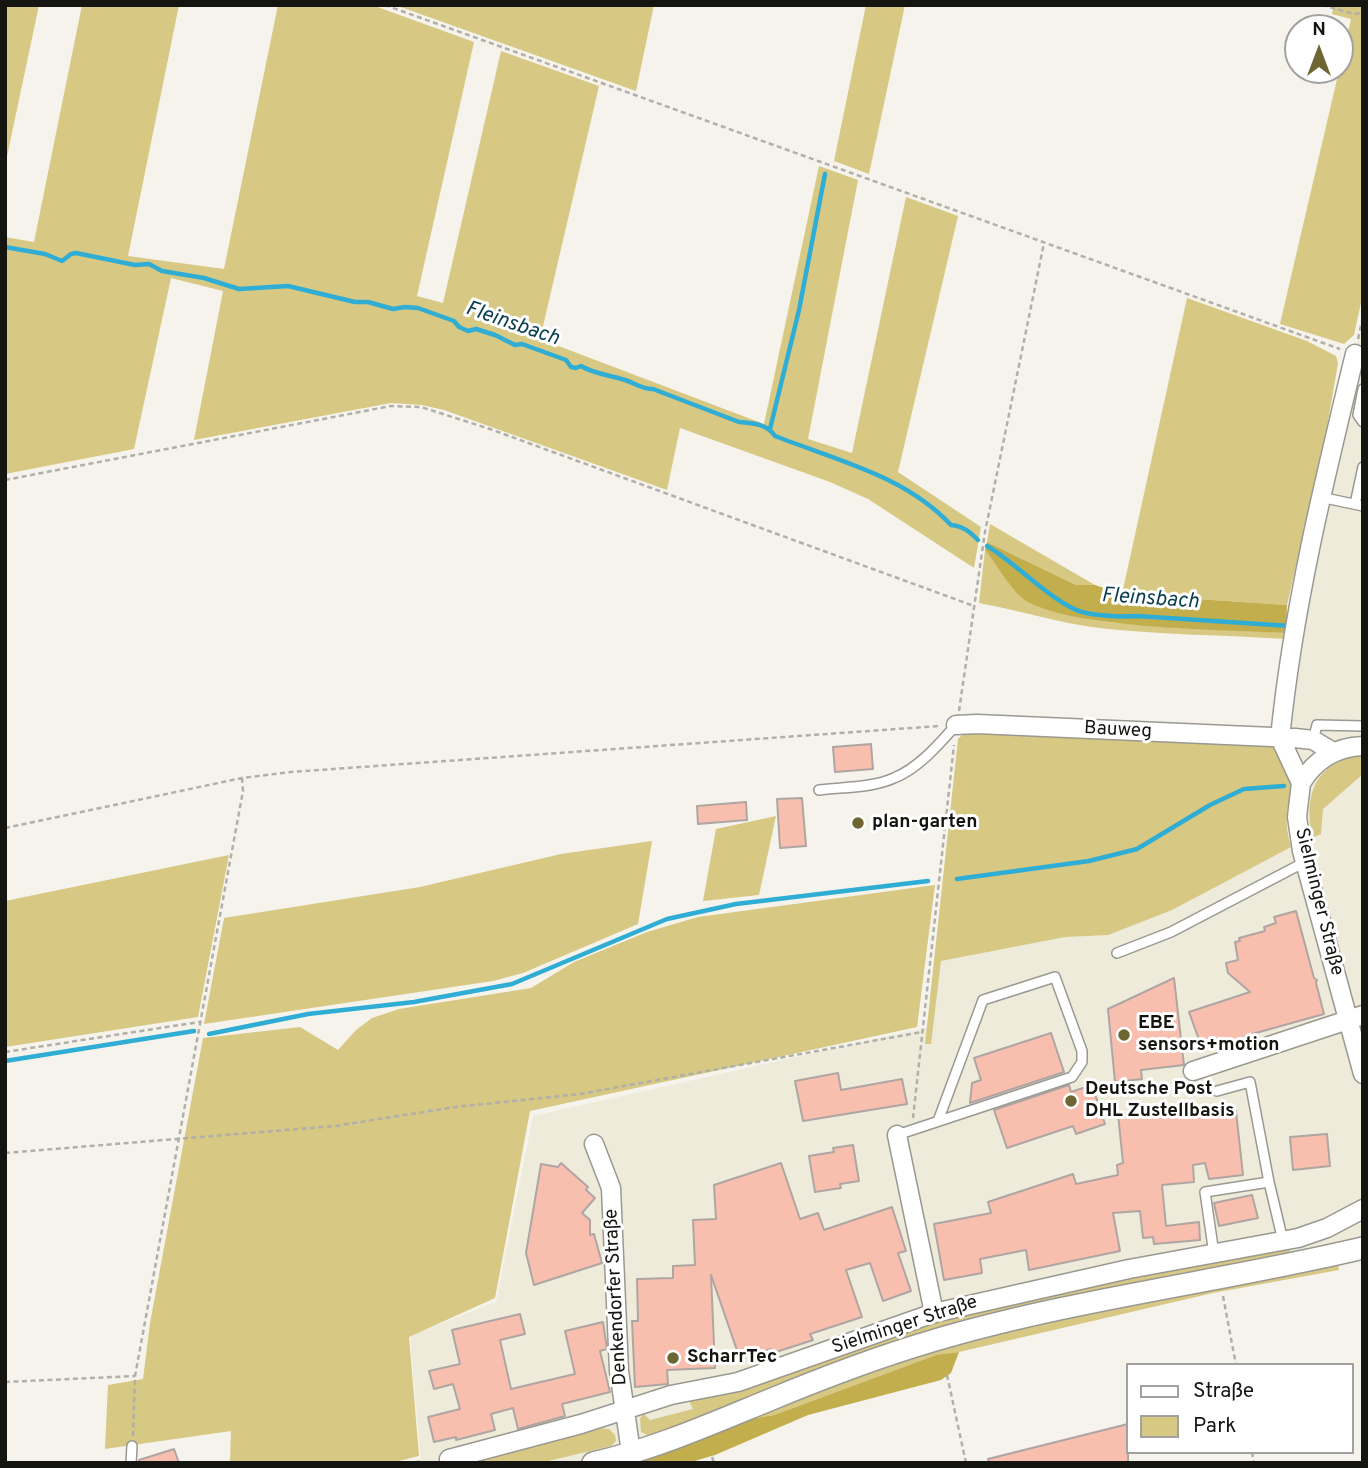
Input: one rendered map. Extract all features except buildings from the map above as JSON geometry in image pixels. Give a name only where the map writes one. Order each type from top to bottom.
[{"type":"street","points":[[1301,783],[1280,738],[1288,668],[1320,497],[1360,352]]},
{"type":"street","name":"Bauweg","points":[[956,725],[1313,740]]},
{"type":"street","points":[[1313,740],[1332,752]]},
{"type":"street","points":[[1301,783],[1310,769],[1332,752],[1363,746]]},
{"type":"street","name":"Sielminger Straße","points":[[1301,783],[1297,817],[1305,862],[1356,1017],[1363,1074]]},
{"type":"street","points":[[1193,1071],[1356,1017]]},
{"type":"street","points":[[897,1135],[934,1313]]},
{"type":"street","name":"Denkendorfer Straße","points":[[594,1144],[608,1177],[613,1203],[620,1371],[631,1452]]},
{"type":"street","name":"Sielminger Straße","points":[[449,1459],[671,1395],[738,1382],[934,1313],[1034,1289],[1283,1241],[1327,1228],[1363,1209]]},
{"type":"street","name":"Sielminger Straße","points":[[593,1463],[717,1422],[864,1363],[932,1341],[1097,1301],[1363,1248]]},
{"type":"lane","points":[[1363,389],[1358,415],[1363,422]]},
{"type":"lane","points":[[1320,497],[1359,505],[1363,467]]},
{"type":"lane","points":[[819,790],[882,783],[897,778],[922,760],[956,725]]},
{"type":"lane","points":[[1313,740],[1317,725],[1363,726]]},
{"type":"lane","points":[[1117,953],[1171,932],[1305,862]]},
{"type":"lane","points":[[897,1135],[1072,1077],[1082,1062],[1082,1051],[1055,977],[983,1000],[938,1121]]},
{"type":"lane","points":[[1217,1091],[1250,1083],[1283,1241]]},
{"type":"lane","points":[[1214,1254],[1205,1192],[1269,1182]]},
{"type":"lane","points":[[131,1463],[132,1446]]},
{"type":"path","points":[[385,5],[1044,242],[1360,352],[1363,317]]},
{"type":"path","points":[[1322,5],[1354,14],[1363,13]]},
{"type":"path","points":[[897,1135],[906,1129],[913,1119],[956,725],[985,532],[1044,242]]},
{"type":"path","points":[[5,480],[391,406],[421,407],[490,429],[974,606]]},
{"type":"path","points":[[5,828],[242,778],[291,772],[956,725]]},
{"type":"path","points":[[132,1446],[135,1376],[243,791],[242,778]]},
{"type":"path","points":[[5,1052],[201,1022]]},
{"type":"path","points":[[5,1153],[335,1126],[455,1107],[579,1094],[922,1032]]},
{"type":"path","points":[[1219,1278],[1236,1363]]},
{"type":"path","points":[[947,1375],[967,1463]]},
{"type":"path","points":[[5,1382],[135,1376]]},
{"type":"path","points":[[712,1457],[714,1463]]},
{"type":"shaded area","points":[[1363,317],[1363,1248],[1151,1291],[593,1463],[421,1463],[410,1336],[496,1302],[533,1116],[930,1027],[937,958],[1172,909],[1291,846],[1298,835],[1297,801],[1280,738]]},
{"type":"shaded area","points":[[987,542],[1076,585],[1095,585],[1122,594],[1287,605],[1286,633],[1107,622],[1041,608],[1021,597],[1012,587],[985,550]]},
{"type":"shaded area","points":[[959,1352],[951,1373],[941,1380],[808,1415],[715,1455],[688,1463],[611,1463],[737,1421],[774,1415],[936,1355]]},
{"type":"green space","points":[[5,5],[39,5],[5,166]]},
{"type":"green space","points":[[82,5],[179,5],[128,256],[224,269],[278,5],[372,5],[474,42],[417,296],[443,303],[501,51],[599,86],[540,339],[764,424],[819,166],[858,180],[808,439],[852,453],[906,197],[958,216],[898,472],[981,527],[974,568],[868,499],[830,482],[680,428],[667,490],[444,410],[422,405],[391,403],[194,440],[223,291],[171,278],[134,449],[5,474],[5,237],[34,242]]},
{"type":"green space","points":[[395,5],[654,5],[636,91]]},
{"type":"green space","points":[[866,5],[905,5],[869,174],[834,161]]},
{"type":"green space","points":[[1334,5],[1363,5],[1363,293],[1354,335],[1344,344],[1280,324],[1336,84],[1354,84],[1354,14],[1332,14]]},
{"type":"green space","points":[[1187,298],[1307,341],[1336,356],[1338,363],[1324,445],[1287,605],[1122,594]]},
{"type":"green space","points":[[990,524],[1095,585],[1076,585],[987,542]]},
{"type":"green space","points":[[985,550],[1021,597],[1107,622],[1286,633],[1286,639],[1099,628],[979,603]]},
{"type":"green space","points":[[966,731],[1274,741],[1293,788],[1287,818],[1291,847],[1172,910],[1108,935],[1065,937],[941,961],[931,1044],[925,1044],[958,739]]},
{"type":"green space","points":[[1363,756],[1363,774],[1323,809],[1321,834],[1312,838],[1311,796],[1319,778],[1336,763]]},
{"type":"green space","points":[[776,816],[759,895],[703,901],[716,829]]},
{"type":"green space","points":[[652,841],[638,924],[523,973],[493,981],[204,1024],[224,918],[420,887],[561,854]]},
{"type":"green space","points":[[229,855],[198,1017],[5,1047],[5,901]]},
{"type":"green space","points":[[935,885],[917,1027],[530,1111],[495,1298],[409,1337],[419,1456],[391,1463],[230,1463],[231,1431],[105,1449],[108,1385],[143,1379],[150,1323],[203,1038],[300,1027],[338,1050],[356,1030],[372,1018],[399,1009],[531,988],[574,962],[647,932],[698,917]]},
{"type":"green space","points":[[1289,1245],[1290,1252],[1082,1293],[958,1324],[845,1361],[659,1432],[647,1435],[641,1432],[640,1418],[644,1414],[650,1420],[693,1409],[689,1401],[725,1394],[937,1319],[1072,1287]]},
{"type":"green space","points":[[1338,1265],[1339,1270],[1213,1293],[936,1355],[774,1415],[737,1421],[784,1401],[994,1331],[1276,1272]]},
{"type":"green space","points":[[598,1428],[609,1429],[615,1435],[616,1441],[611,1446],[540,1463],[457,1463]]},
{"type":"waterway","points":[[770,429],[799,310],[825,174]]},
{"type":"waterway","name":"Fleinsbach","points":[[5,247],[45,254],[62,261],[76,253],[135,265],[149,264],[162,271],[204,278],[239,289],[288,286],[393,309],[418,308],[454,321],[468,331],[476,329],[515,345],[522,344],[566,360],[571,367],[581,366],[653,389],[739,422],[764,427],[775,436],[892,482],[933,508],[951,525],[966,530],[978,540]]},
{"type":"waterway","name":"Fleinsbach","points":[[987,546],[1059,601],[1082,612],[1109,616],[1290,626]]},
{"type":"waterway","points":[[957,879],[1089,861],[1137,849],[1210,805],[1244,789],[1284,786]]},
{"type":"waterway","points":[[209,1034],[308,1014],[414,1002],[512,984],[667,919],[736,904],[928,881]]},
{"type":"waterway","points":[[5,1061],[194,1031]]},
{"type":"place","name":"plan-garten","points":[[858,823]]},
{"type":"place","name":"EBE sensors+motion","points":[[1124,1035]]},
{"type":"place","name":"Deutsche Post DHL Zustellbasis","points":[[1071,1101]]},
{"type":"place","name":"ScharrTec","points":[[673,1358]]}]
